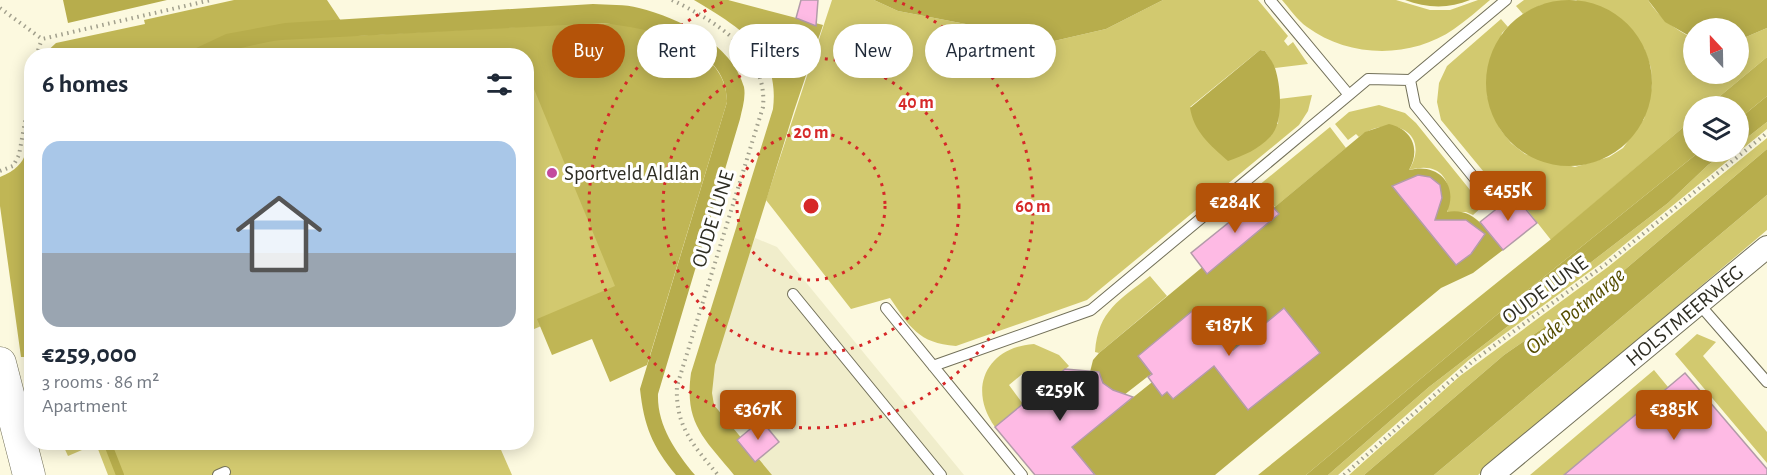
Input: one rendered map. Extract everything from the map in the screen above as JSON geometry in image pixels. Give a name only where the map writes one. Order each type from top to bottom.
[{"type":"street","name":"HOLSTMEERWEG","points":[[1492,475],[1676,320],[1700,304],[1767,247]]},
{"type":"street","points":[[0,363],[29,475]]},
{"type":"street","points":[[0,416],[12,475]]},
{"type":"lane","points":[[1270,0],[1349,95]]},
{"type":"lane","points":[[933,366],[1091,310],[1368,79],[1410,80],[1506,0]]},
{"type":"lane","points":[[1410,80],[1415,105],[1494,201]]},
{"type":"lane","points":[[793,294],[941,475]]},
{"type":"lane","points":[[1700,304],[1767,382]]},
{"type":"lane","points":[[886,308],[1022,475]]},
{"type":"path","points":[[0,9],[42,39],[212,0]]},
{"type":"path","name":"OUDE LUNE","points":[[672,0],[699,14],[740,44],[759,72],[764,95],[763,107],[677,386],[678,418],[686,434],[718,475]]},
{"type":"path","points":[[39,48],[42,39]]},
{"type":"path","points":[[0,171],[12,165],[19,155],[24,127]]},
{"type":"path","name":"OUDE LUNE","points":[[1344,475],[1458,374],[1614,258],[1767,133]]},
{"type":"shaded area","points":[[234,0],[327,0],[351,36],[552,24],[552,78],[625,78],[625,25],[637,26],[637,78],[717,78],[717,70],[725,86],[727,102],[647,365],[610,382],[592,339],[552,355],[537,319],[615,286],[534,89],[534,48],[51,48],[56,43],[145,24],[144,20]]},
{"type":"shaded area","points":[[694,0],[728,0],[819,24],[731,24]]},
{"type":"shaded area","points":[[832,0],[874,0],[898,11],[966,24],[925,24],[925,78],[1056,78],[1056,41],[1106,29],[1163,0],[1258,0],[1288,36],[1284,41],[1288,46],[1293,42],[1308,64],[1275,68],[1265,51],[1260,50],[1190,107],[1278,124],[1279,99],[1312,95],[1308,111],[1299,125],[1087,300],[956,346],[932,341],[916,332],[890,298],[851,309],[766,200],[806,78],[821,78],[821,33]]},
{"type":"shaded area","points":[[1282,0],[1396,0],[1430,10],[1450,10],[1478,0],[1490,0],[1459,26],[1437,39],[1400,50],[1380,51],[1342,45],[1324,37],[1303,24]]},
{"type":"shaded area","points":[[1524,0],[1576,0],[1541,5],[1523,14],[1516,6]]},
{"type":"shaded area","points":[[1576,0],[1648,0],[1657,12],[1683,33],[1683,84],[1734,84],[1720,96],[1683,96],[1683,128],[1551,240],[1514,193],[1512,195],[1507,190],[1502,194],[1441,120],[1437,102],[1439,83],[1447,66],[1501,19],[1508,27],[1502,33],[1487,95],[1500,129],[1511,143],[1525,154],[1575,167],[1609,157],[1623,148],[1644,119],[1652,86],[1651,68],[1644,48]]},
{"type":"shaded area","points":[[576,23],[616,24],[559,24]]},
{"type":"shaded area","points":[[1767,28],[1767,57],[1749,72],[1749,36]]},
{"type":"shaded area","points":[[1767,57],[1767,96],[1749,111],[1749,96],[1720,96],[1734,84],[1749,84],[1749,72]]},
{"type":"shaded area","name":"Sportveld Aldlân","points":[[534,67],[625,291],[534,329]]},
{"type":"shaded area","points":[[772,78],[805,78],[715,365],[712,393],[714,405],[772,475],[734,475],[705,440],[694,418],[690,391],[691,373],[773,109],[774,89]]},
{"type":"shaded area","points":[[1379,105],[1405,113],[1416,123],[1483,206],[1473,215],[1466,212],[1447,213],[1449,192],[1443,176],[1430,168],[1409,170],[1415,157],[1415,145],[1404,130],[1383,127],[1371,130],[1359,137],[1356,134],[1348,140],[1335,124],[1349,112]]},
{"type":"shaded area","points":[[1767,122],[1767,129],[1749,144],[1749,136]]},
{"type":"shaded area","points":[[1330,127],[1346,148],[1275,207],[1258,186]]},
{"type":"shaded area","points":[[1683,127],[1683,162],[1687,162],[1493,318],[1306,475],[1258,475],[1550,240]]},
{"type":"shaded area","points":[[1767,138],[1767,149],[1615,278],[1504,355],[1364,475],[1349,475],[1460,376],[1608,267],[1737,162],[1749,162],[1749,153]]},
{"type":"shaded area","points":[[24,158],[24,357],[21,357],[0,206],[0,177],[10,172]]},
{"type":"shaded area","points":[[1712,162],[1726,162],[1603,262],[1470,359],[1338,475],[1328,475],[1429,387],[1668,203]]},
{"type":"shaded area","points":[[1767,195],[1767,230],[1478,475],[1434,475]]},
{"type":"shaded area","points":[[755,238],[777,247],[964,475],[753,475],[704,414],[704,366]]},
{"type":"shaded area","points":[[1150,276],[1167,296],[1099,353],[1095,352],[1101,326],[1112,307]]},
{"type":"shaded area","points":[[1697,334],[1716,342],[1703,356],[1767,432],[1767,463],[1675,354]]},
{"type":"shaded area","points":[[1034,344],[1059,355],[1069,366],[1049,383],[1042,374],[1033,380],[1026,371],[1009,385],[1023,404],[995,427],[983,398],[986,372],[1004,353]]},
{"type":"shaded area","points":[[1654,370],[1668,387],[1564,475],[1530,475]]},
{"type":"shaded area","points":[[65,450],[82,450],[68,456]]},
{"type":"shaded area","points":[[98,450],[501,450],[512,475],[108,475]]},
{"type":"water","points":[[63,0],[167,0],[68,23]]},
{"type":"water","points":[[874,0],[1163,0],[1106,29],[1056,41],[1056,24],[966,24],[898,11]]},
{"type":"water","points":[[1405,0],[1470,0],[1454,5],[1438,6],[1421,5]]},
{"type":"water","points":[[1569,0],[1601,6],[1628,24],[1646,51],[1652,83],[1646,115],[1628,142],[1601,160],[1569,166],[1537,160],[1510,142],[1492,115],[1486,83],[1492,51],[1510,24],[1537,6]]},
{"type":"water","points":[[1648,0],[1767,0],[1767,28],[1749,36],[1749,18],[1683,18],[1683,32],[1665,22]]},
{"type":"water","points":[[593,4],[634,7],[682,24],[637,24],[637,28],[625,26],[625,24],[552,24],[282,40],[241,48],[196,48],[226,34],[285,23]]},
{"type":"water","points":[[717,47],[729,59],[729,78],[740,78],[744,87],[744,99],[658,394],[658,405],[664,427],[681,457],[695,475],[676,475],[650,435],[640,389],[727,102],[724,82],[717,70]]},
{"type":"water","points":[[1260,50],[1265,51],[1277,76],[1280,94],[1278,123],[1270,137],[1261,145],[1228,161],[1209,144],[1199,131],[1190,108]]},
{"type":"water","points":[[1767,96],[1767,122],[1749,136],[1749,111]]},
{"type":"water","points":[[1389,124],[1404,130],[1412,141],[1414,155],[1409,170],[1429,169],[1443,178],[1448,185],[1450,202],[1447,212],[1457,211],[1473,217],[1486,228],[1503,250],[1473,273],[1441,288],[1215,475],[1047,475],[1050,464],[1156,379],[1151,374],[1124,395],[1116,397],[1089,376],[1093,360],[1099,353],[1365,132]]},
{"type":"water","name":"Oude Potmarge","points":[[1767,149],[1767,195],[1434,475],[1364,475],[1504,355],[1615,278]]},
{"type":"water","points":[[1687,162],[1712,162],[1668,203],[1429,387],[1328,475],[1306,475],[1493,318]]},
{"type":"building","points":[[801,0],[818,0],[816,24],[796,18]]},
{"type":"building","points":[[1418,175],[1430,177],[1440,185],[1442,198],[1435,220],[1466,220],[1485,234],[1471,254],[1456,265],[1392,186]]},
{"type":"building","points":[[1263,195],[1279,214],[1207,274],[1191,253]]},
{"type":"building","points":[[1514,195],[1537,223],[1503,250],[1480,222]]},
{"type":"building","points":[[1197,307],[1233,350],[1284,308],[1320,353],[1248,410],[1214,366],[1173,399],[1167,392],[1162,396],[1148,377],[1152,374],[1138,356]]},
{"type":"building","points":[[1065,369],[1099,372],[1103,383],[1113,390],[1133,397],[1072,447],[1095,475],[1035,475],[995,427]]},
{"type":"building","points":[[1685,373],[1767,469],[1767,475],[1564,475]]},
{"type":"building","points":[[761,420],[779,442],[755,462],[737,440]]},
{"type":"waterway","points":[[110,450],[120,475]]},
{"type":"place","name":"Sportveld Aldlân","points":[[552,173]]}]
